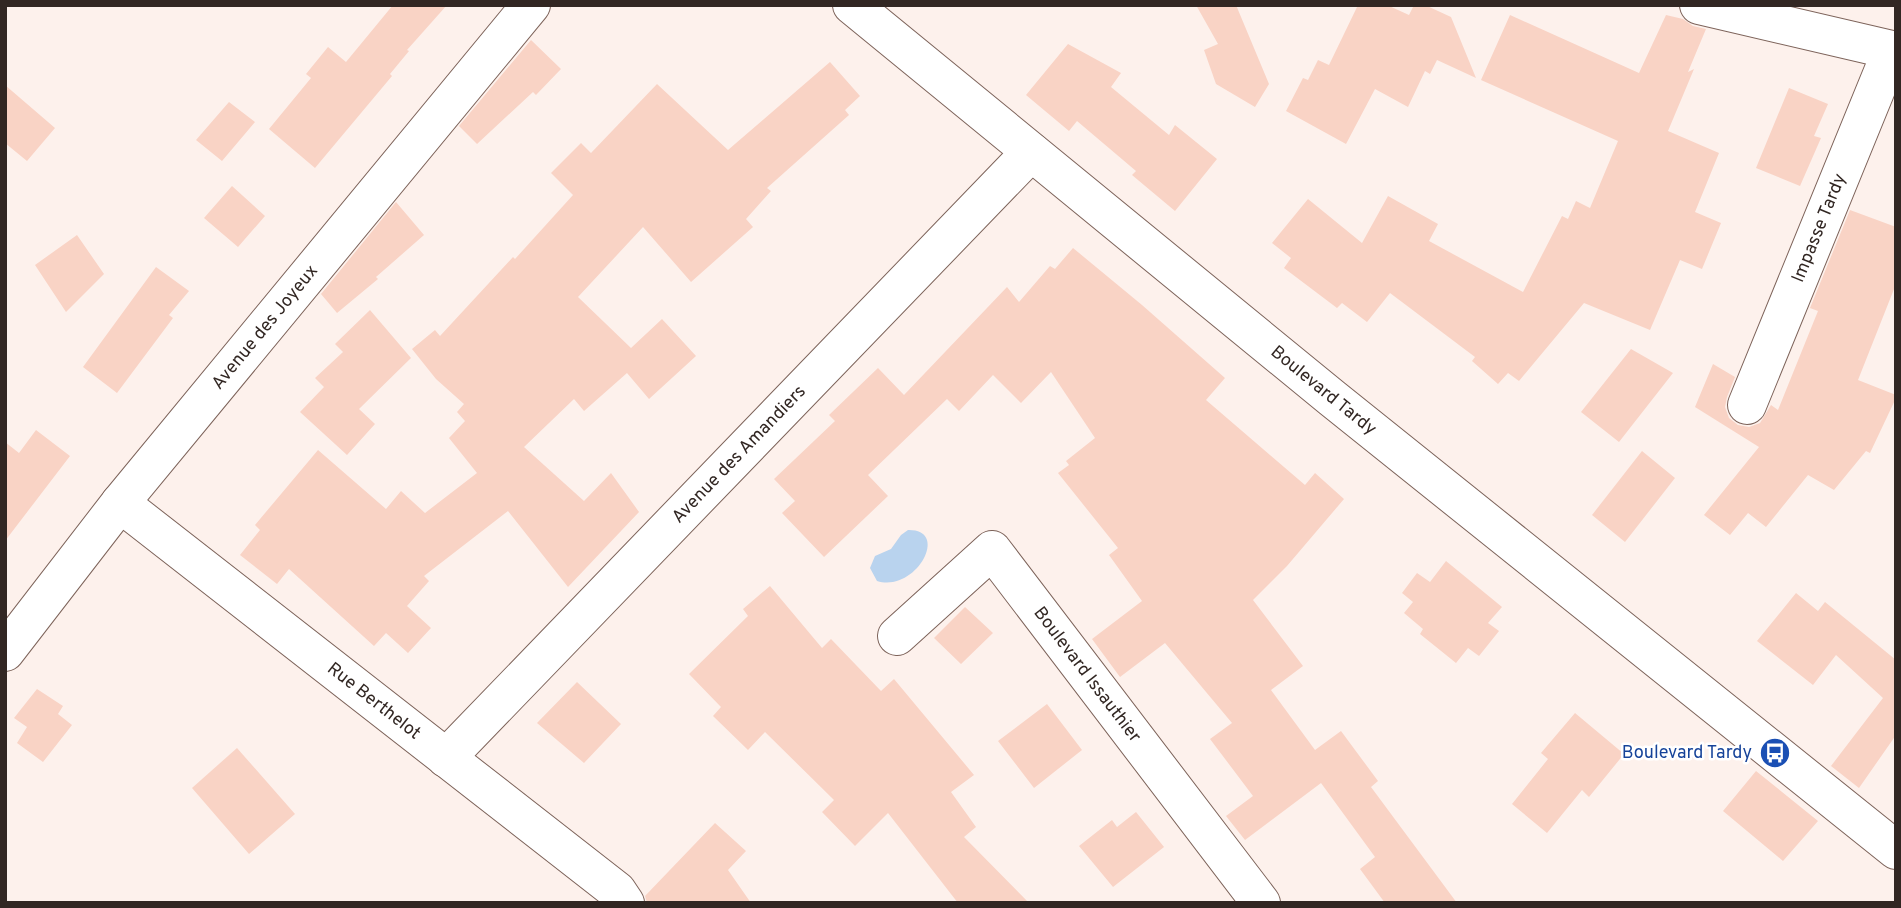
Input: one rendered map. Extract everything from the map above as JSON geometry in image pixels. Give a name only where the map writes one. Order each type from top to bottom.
[{"type":"street","name":"Avenue des Joyeux","points":[[5,652],[120,503],[531,5]]},
{"type":"street","name":"Boulevard Tardy","points":[[852,5],[1321,389],[1896,850]]},
{"type":"street","points":[[1699,5],[1894,51]]},
{"type":"street","name":"Impasse Tardy","points":[[1747,405],[1894,51]]},
{"type":"street","name":"Avenue des Amandiers","points":[[446,758],[1031,152]]},
{"type":"street","name":"Rue Berthelot","points":[[120,503],[617,891],[625,903]]},
{"type":"street","name":"Boulevard Issauthier","points":[[897,636],[992,550],[1261,903]]},
{"type":"water","points":[[908,530],[921,532],[927,539],[923,560],[904,578],[891,582],[877,581],[870,568],[875,556],[891,549]]},
{"type":"building","points":[[393,5],[447,5],[407,50],[409,51],[390,74],[392,76],[315,168],[269,129],[311,78],[306,74],[328,47],[346,62]]},
{"type":"building","points":[[1196,5],[1236,5],[1269,84],[1255,107],[1216,84],[1204,50],[1218,44]]},
{"type":"building","points":[[1358,5],[1387,5],[1409,15],[1414,5],[1425,5],[1451,17],[1476,78],[1437,60],[1430,74],[1425,71],[1408,107],[1375,89],[1346,144],[1286,111],[1303,78],[1308,80],[1318,60],[1329,65]]},
{"type":"building","points":[[1510,15],[1639,73],[1666,15],[1706,29],[1688,72],[1694,69],[1668,131],[1719,153],[1695,212],[1721,223],[1702,269],[1680,260],[1650,330],[1584,303],[1519,381],[1508,373],[1498,384],[1472,361],[1475,357],[1390,293],[1367,322],[1342,303],[1337,308],[1284,268],[1291,258],[1272,243],[1308,199],[1362,243],[1388,196],[1438,224],[1429,241],[1523,292],[1562,216],[1568,219],[1576,201],[1590,208],[1618,141],[1481,80]]},
{"type":"building","points":[[531,40],[561,69],[536,95],[533,92],[477,144],[459,126]]},
{"type":"building","points":[[1068,44],[1121,73],[1111,87],[1169,135],[1175,125],[1217,159],[1175,211],[1132,175],[1136,171],[1077,121],[1069,131],[1026,95]]},
{"type":"building","points":[[830,62],[860,96],[845,110],[849,115],[767,188],[771,191],[746,219],[753,227],[691,282],[643,227],[578,297],[631,348],[662,319],[696,356],[649,399],[627,373],[584,411],[574,399],[524,447],[584,501],[611,473],[639,512],[568,587],[508,511],[424,576],[429,581],[407,606],[431,628],[408,653],[386,633],[374,646],[289,569],[277,584],[240,555],[260,530],[255,525],[318,450],[386,509],[401,491],[425,513],[477,473],[449,438],[465,421],[457,412],[464,404],[436,379],[412,349],[435,330],[440,336],[573,195],[551,173],[581,143],[591,153],[657,84],[728,150]]},
{"type":"building","points":[[5,85],[55,128],[27,161],[5,143]]},
{"type":"building","points":[[1789,88],[1828,104],[1814,136],[1821,138],[1800,186],[1756,168]]},
{"type":"building","points":[[229,102],[255,122],[222,161],[196,140]]},
{"type":"building","points":[[232,186],[265,216],[238,247],[204,218]]},
{"type":"building","points":[[396,202],[424,235],[337,313],[321,294]]},
{"type":"building","points":[[1850,210],[1896,227],[1896,284],[1858,380],[1896,395],[1896,398],[1870,453],[1866,451],[1834,490],[1808,475],[1766,527],[1748,513],[1730,535],[1704,515],[1759,447],[1695,407],[1713,364],[1735,377],[1725,407],[1729,418],[1738,425],[1749,427],[1760,423],[1771,405],[1778,410],[1818,311],[1810,308]]},
{"type":"building","points":[[77,235],[104,274],[66,312],[35,265]]},
{"type":"building","points":[[1073,248],[1225,378],[1206,400],[1305,485],[1315,473],[1344,499],[1287,566],[1253,600],[1303,666],[1271,690],[1315,750],[1341,731],[1378,781],[1371,787],[1457,903],[1385,903],[1360,869],[1375,857],[1321,783],[1245,840],[1226,816],[1253,796],[1210,739],[1232,723],[1165,643],[1120,677],[1092,639],[1142,601],[1109,555],[1118,548],[1058,473],[1069,465],[1066,461],[1095,438],[1051,372],[1021,403],[993,375],[959,411],[947,399],[868,475],[888,496],[824,557],[782,513],[795,501],[774,479],[835,421],[829,415],[878,368],[904,395],[1007,287],[1019,302],[1050,266],[1055,269]]},
{"type":"building","points":[[156,267],[189,291],[169,315],[173,318],[117,393],[83,367]]},
{"type":"building","points":[[370,310],[411,358],[359,409],[375,424],[347,455],[300,412],[324,387],[315,378],[343,352],[335,344]]},
{"type":"building","points":[[1631,349],[1673,373],[1619,442],[1581,412]]},
{"type":"building","points":[[36,430],[70,456],[5,541],[5,442],[19,453]]},
{"type":"building","points":[[1642,451],[1675,478],[1625,542],[1592,515]]},
{"type":"building","points":[[1446,561],[1502,607],[1488,623],[1499,631],[1479,656],[1468,648],[1456,663],[1420,634],[1423,629],[1404,613],[1413,602],[1402,593],[1417,573],[1430,582]]},
{"type":"building","points":[[770,586],[822,648],[831,639],[881,691],[894,679],[974,775],[951,792],[976,827],[964,837],[1029,903],[958,903],[888,813],[855,846],[822,812],[834,800],[765,732],[748,750],[713,716],[721,707],[689,674],[748,616],[743,609]]},
{"type":"building","points":[[1796,593],[1818,611],[1825,602],[1896,660],[1896,735],[1859,788],[1831,766],[1883,698],[1836,655],[1813,685],[1757,641]]},
{"type":"building","points":[[965,607],[993,633],[961,664],[934,638]]},
{"type":"building","points":[[577,682],[621,724],[584,763],[537,723]]},
{"type":"building","points":[[37,689],[63,706],[58,714],[72,725],[43,762],[17,743],[27,727],[14,718]]},
{"type":"building","points":[[1047,704],[1082,750],[1034,788],[998,741]]},
{"type":"building","points":[[1575,713],[1624,754],[1589,797],[1582,790],[1547,833],[1512,804],[1548,759],[1541,753]]},
{"type":"building","points":[[237,748],[295,814],[249,854],[192,788]]},
{"type":"building","points":[[1756,771],[1818,821],[1783,861],[1723,811]]},
{"type":"building","points":[[1136,812],[1164,847],[1113,887],[1079,846],[1112,820],[1117,827]]},
{"type":"building","points":[[715,823],[746,851],[728,870],[751,903],[647,903],[645,896]]},
{"type":"place","name":"Boulevard Tardy","points":[[1775,753]]}]
